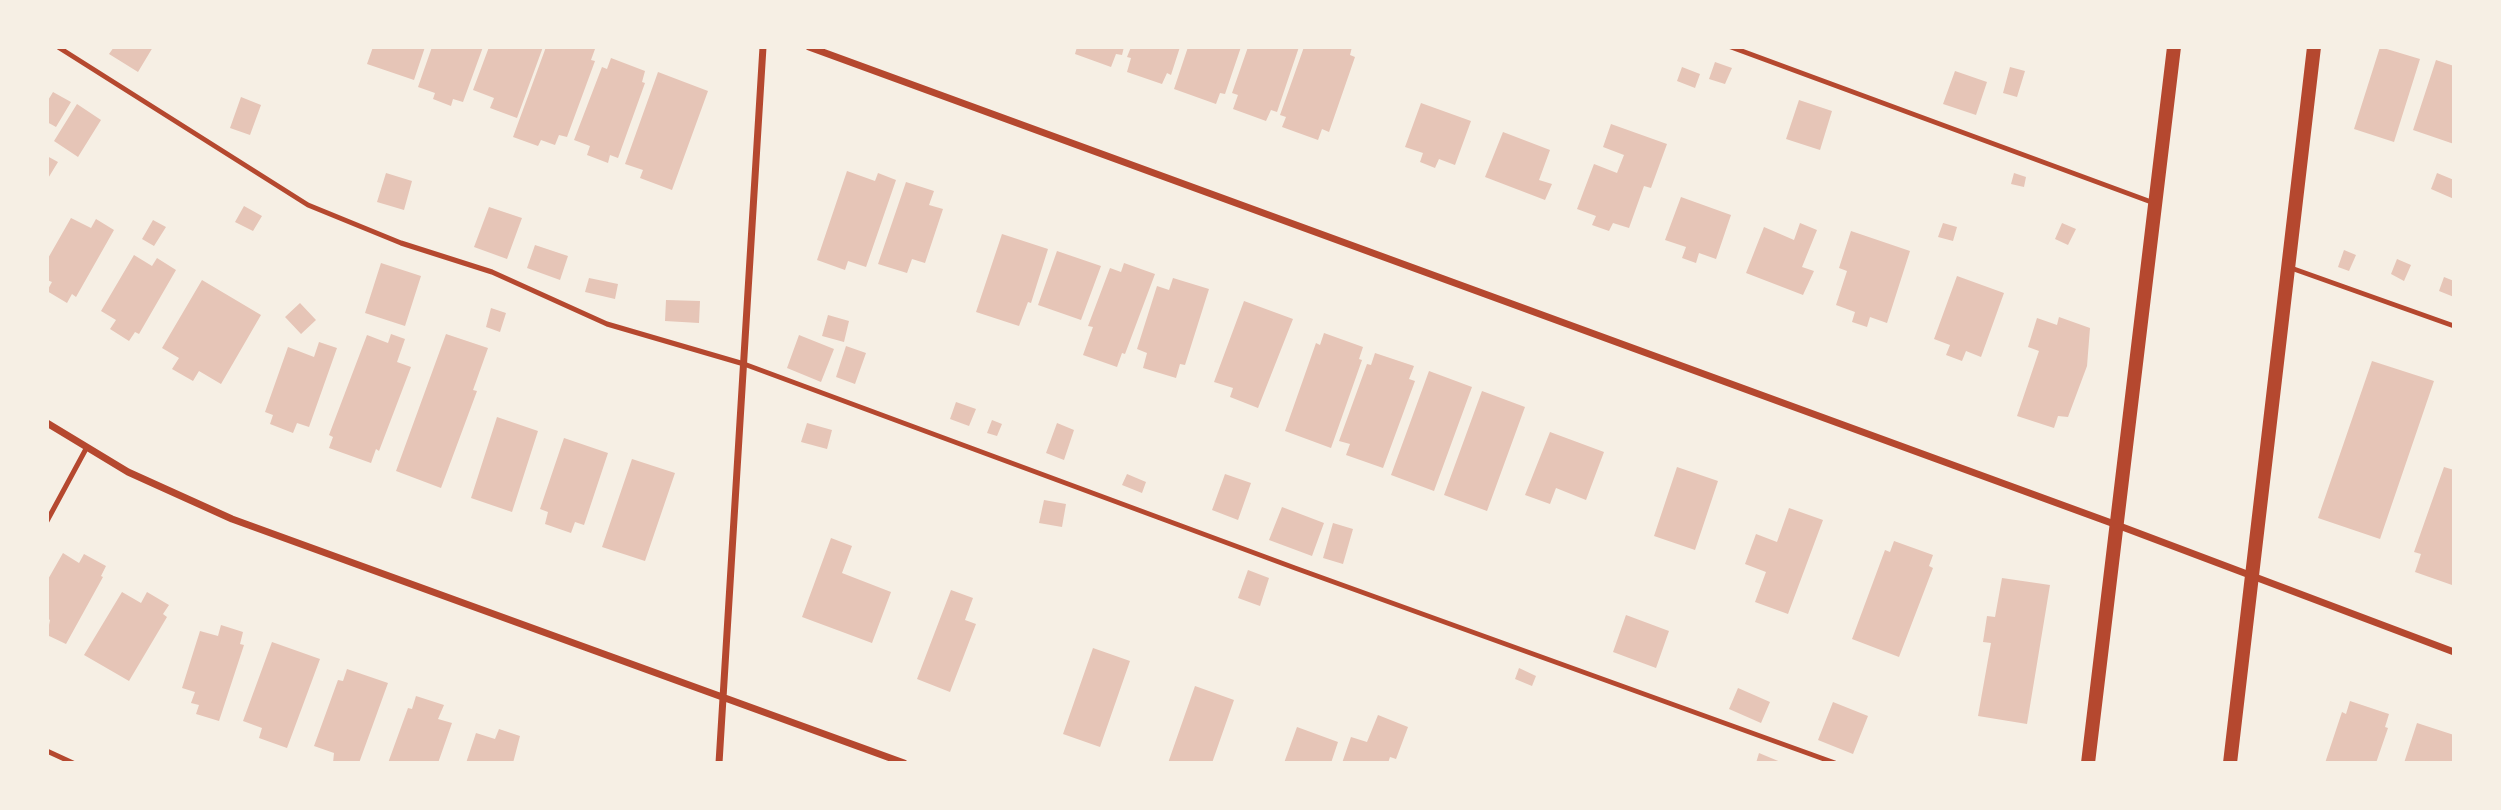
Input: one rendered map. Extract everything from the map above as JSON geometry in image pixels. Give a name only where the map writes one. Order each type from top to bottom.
[{"type":"main road","points":[[2088,763],[2174,47]]},
{"type":"main road","points":[[2230,763],[2314,47]]},
{"type":"street","points":[[719,763],[763,47]]},
{"type":"street","points":[[809,47],[2117,525],[2454,652]]},
{"type":"street","points":[[47,423],[128,472],[232,519],[904,763]]},
{"type":"lane","points":[[58,47],[308,205],[401,243],[492,272],[607,324],[744,364],[1295,568],[1835,763]]},
{"type":"lane","points":[[1731,47],[2154,203]]},
{"type":"lane","points":[[2288,267],[2454,326]]},
{"type":"lane","points":[[47,521],[87,447]]},
{"type":"lane","points":[[47,751],[73,763]]},
{"type":"building","points":[[114,47],[153,47],[138,72],[109,54]]},
{"type":"building","points":[[373,47],[425,47],[414,80],[367,64]]},
{"type":"building","points":[[432,47],[483,47],[463,102],[453,99],[451,106],[433,99],[435,93],[418,87]]},
{"type":"building","points":[[489,47],[543,47],[517,118],[490,108],[494,98],[473,90]]},
{"type":"building","points":[[546,47],[589,47],[595,49],[591,60],[595,61],[567,137],[559,135],[555,145],[541,140],[538,146],[513,137]]},
{"type":"building","points":[[1077,47],[1124,47],[1122,55],[1116,54],[1111,67],[1075,54]]},
{"type":"building","points":[[1131,47],[1180,47],[1171,75],[1167,73],[1162,84],[1127,72],[1131,58],[1127,57]]},
{"type":"building","points":[[1188,47],[1241,47],[1225,94],[1220,93],[1216,104],[1174,89]]},
{"type":"building","points":[[1248,47],[1299,47],[1277,112],[1271,110],[1266,121],[1233,109],[1238,95],[1232,93]]},
{"type":"building","points":[[1304,47],[1352,47],[1350,55],[1355,57],[1329,132],[1322,129],[1318,140],[1282,127],[1286,117],[1280,115]]},
{"type":"building","points":[[2380,47],[2420,59],[2394,142],[2354,129]]},
{"type":"building","points":[[611,58],[645,71],[642,82],[645,83],[618,158],[610,155],[608,163],[587,155],[590,146],[574,140],[602,67],[607,69]]},
{"type":"building","points":[[2436,60],[2454,66],[2454,144],[2413,130]]},
{"type":"building","points":[[1715,62],[1732,68],[1725,84],[1709,79]]},
{"type":"building","points":[[1682,67],[1700,74],[1695,88],[1677,81]]},
{"type":"building","points":[[2010,67],[2025,71],[2017,97],[2003,93]]},
{"type":"building","points":[[1955,71],[1987,82],[1976,115],[1943,104]]},
{"type":"building","points":[[658,72],[708,91],[672,190],[640,178],[643,170],[625,164]]},
{"type":"building","points":[[53,92],[71,102],[56,127],[47,122],[47,102]]},
{"type":"building","points":[[241,97],[261,105],[250,135],[230,128]]},
{"type":"building","points":[[1799,100],[1832,111],[1820,150],[1786,139]]},
{"type":"building","points":[[1421,103],[1471,121],[1455,165],[1439,159],[1435,168],[1420,162],[1423,153],[1405,147]]},
{"type":"building","points":[[77,104],[101,120],[78,157],[54,141]]},
{"type":"building","points":[[1611,124],[1667,144],[1651,188],[1644,186],[1629,228],[1613,223],[1609,231],[1592,225],[1596,216],[1577,209],[1594,164],[1617,173],[1624,155],[1603,147]]},
{"type":"building","points":[[1503,132],[1550,150],[1539,180],[1552,184],[1545,200],[1485,177]]},
{"type":"building","points":[[47,156],[58,162],[47,180]]},
{"type":"building","points":[[847,171],[875,181],[878,173],[896,180],[866,267],[848,261],[845,270],[817,260]]},
{"type":"building","points":[[386,173],[412,181],[404,210],[377,202]]},
{"type":"building","points":[[2014,173],[2026,177],[2024,187],[2011,184]]},
{"type":"building","points":[[2437,173],[2454,180],[2454,199],[2431,189]]},
{"type":"building","points":[[906,182],[934,191],[929,205],[943,209],[925,263],[912,259],[907,273],[878,264]]},
{"type":"building","points":[[1681,197],[1731,215],[1716,259],[1699,253],[1696,263],[1682,258],[1686,247],[1665,240]]},
{"type":"building","points":[[244,206],[262,216],[253,231],[235,222]]},
{"type":"building","points":[[489,207],[522,218],[507,259],[474,247]]},
{"type":"building","points":[[71,218],[91,228],[96,219],[114,230],[76,297],[72,294],[67,303],[47,291],[52,282],[47,280],[47,260]]},
{"type":"building","points":[[153,220],[166,227],[154,246],[142,239]]},
{"type":"building","points":[[1800,223],[1817,230],[1802,267],[1814,271],[1803,295],[1746,273],[1764,227],[1794,240]]},
{"type":"building","points":[[1943,223],[1957,227],[1953,241],[1938,237]]},
{"type":"building","points":[[2062,223],[2076,229],[2068,245],[2055,239]]},
{"type":"building","points":[[1851,231],[1910,251],[1887,323],[1870,317],[1867,327],[1852,322],[1855,312],[1836,305],[1847,271],[1839,268]]},
{"type":"building","points":[[1002,234],[1048,249],[1031,303],[1028,302],[1019,326],[976,312]]},
{"type":"building","points":[[535,245],[568,256],[560,280],[527,268]]},
{"type":"building","points":[[2344,250],[2356,255],[2349,271],[2338,267]]},
{"type":"building","points":[[1057,251],[1101,266],[1081,320],[1038,305]]},
{"type":"building","points":[[134,255],[152,266],[157,258],[176,270],[139,334],[135,332],[129,341],[110,329],[116,320],[101,311]]},
{"type":"building","points":[[2397,259],[2411,265],[2404,281],[2391,274]]},
{"type":"building","points":[[381,263],[421,276],[405,326],[365,313]]},
{"type":"building","points":[[1124,263],[1155,274],[1125,354],[1122,353],[1117,367],[1083,355],[1093,327],[1088,326],[1110,268],[1121,272]]},
{"type":"building","points":[[1957,276],[2004,293],[1981,357],[1966,351],[1962,361],[1946,355],[1950,345],[1934,339]]},
{"type":"building","points":[[2444,277],[2454,281],[2454,297],[2439,291]]},
{"type":"building","points":[[589,278],[618,284],[615,299],[585,292]]},
{"type":"building","points":[[1173,278],[1209,289],[1185,365],[1180,364],[1176,378],[1143,368],[1147,353],[1137,349],[1157,286],[1169,290]]},
{"type":"building","points":[[202,280],[261,315],[221,384],[199,371],[193,381],[172,369],[179,358],[162,348]]},
{"type":"building","points":[[666,300],[700,301],[699,323],[665,321]]},
{"type":"building","points":[[1244,301],[1293,319],[1258,408],[1230,397],[1233,388],[1214,382]]},
{"type":"building","points":[[300,303],[316,320],[301,334],[285,317]]},
{"type":"building","points":[[491,308],[506,313],[500,332],[486,327]]},
{"type":"building","points":[[828,315],[849,321],[844,342],[822,336]]},
{"type":"building","points":[[2059,317],[2090,328],[2087,366],[2068,417],[2058,416],[2054,428],[2017,416],[2039,351],[2028,347],[2037,318],[2057,325]]},
{"type":"building","points":[[1324,333],[1363,347],[1359,359],[1362,360],[1331,448],[1285,431],[1316,343],[1320,345]]},
{"type":"building","points":[[391,334],[405,339],[397,362],[411,367],[379,451],[376,449],[371,463],[329,448],[333,437],[329,435],[367,335],[388,343]]},
{"type":"building","points":[[446,334],[488,348],[473,390],[477,391],[441,488],[396,471]]},
{"type":"building","points":[[799,335],[834,349],[821,382],[787,368]]},
{"type":"building","points":[[319,342],[337,348],[309,427],[297,423],[293,433],[270,424],[273,415],[265,412],[288,347],[314,357]]},
{"type":"building","points":[[846,346],[866,353],[855,384],[836,377]]},
{"type":"building","points":[[1375,353],[1414,366],[1409,379],[1415,381],[1383,468],[1346,455],[1350,444],[1339,441],[1367,364],[1371,365]]},
{"type":"building","points":[[2372,361],[2434,381],[2380,539],[2318,518]]},
{"type":"building","points":[[1429,371],[1472,387],[1434,491],[1391,475]]},
{"type":"building","points":[[1482,391],[1525,407],[1487,511],[1444,495]]},
{"type":"building","points":[[956,402],[976,409],[969,426],[950,419]]},
{"type":"building","points":[[497,417],[538,431],[512,512],[471,498]]},
{"type":"building","points":[[992,420],[1002,424],[997,436],[987,433]]},
{"type":"building","points":[[807,423],[832,430],[827,449],[801,442]]},
{"type":"building","points":[[1057,423],[1074,430],[1064,460],[1046,453]]},
{"type":"building","points":[[1550,432],[1604,452],[1586,500],[1556,488],[1550,504],[1525,495]]},
{"type":"building","points":[[564,438],[608,453],[584,525],[575,522],[571,533],[545,524],[548,512],[540,509]]},
{"type":"building","points":[[632,459],[675,473],[645,561],[602,547]]},
{"type":"building","points":[[1677,467],[1718,481],[1695,550],[1654,536]]},
{"type":"building","points":[[2444,467],[2454,470],[2452,585],[2415,572],[2421,554],[2414,552]]},
{"type":"building","points":[[1127,474],[1146,482],[1142,493],[1122,485]]},
{"type":"building","points":[[1225,474],[1251,483],[1238,520],[1212,510]]},
{"type":"building","points":[[1044,500],[1066,504],[1062,527],[1039,523]]},
{"type":"building","points":[[1282,507],[1324,523],[1312,556],[1269,540]]},
{"type":"building","points":[[1789,508],[1823,520],[1788,614],[1755,602],[1766,572],[1745,564],[1756,534],[1777,542]]},
{"type":"building","points":[[1333,523],[1353,529],[1343,564],[1323,558]]},
{"type":"building","points":[[831,538],[852,546],[842,573],[891,592],[872,643],[802,617]]},
{"type":"building","points":[[1894,541],[1933,555],[1929,566],[1933,568],[1899,657],[1852,639],[1885,550],[1890,552]]},
{"type":"building","points":[[63,553],[79,563],[84,554],[106,566],[101,576],[103,577],[66,644],[47,635],[50,620],[47,618],[47,581]]},
{"type":"building","points":[[1248,570],[1269,578],[1260,606],[1238,598]]},
{"type":"building","points":[[2002,578],[2050,585],[2027,724],[1978,716],[1991,643],[1983,642],[1987,616],[1995,617]]},
{"type":"building","points":[[951,590],[973,598],[965,620],[976,624],[950,692],[917,679]]},
{"type":"building","points":[[122,592],[141,603],[147,592],[169,605],[163,614],[167,617],[129,681],[84,655]]},
{"type":"building","points":[[1626,615],[1669,631],[1656,668],[1613,652]]},
{"type":"building","points":[[221,625],[243,632],[240,644],[244,645],[219,721],[196,714],[199,705],[191,703],[195,692],[182,688],[200,631],[218,636]]},
{"type":"building","points":[[272,642],[320,659],[287,748],[259,738],[262,728],[243,721]]},
{"type":"building","points":[[1093,648],[1130,661],[1100,747],[1063,734]]},
{"type":"building","points":[[1519,668],[1536,676],[1532,686],[1515,679]]},
{"type":"building","points":[[347,669],[388,683],[359,763],[333,763],[334,753],[314,746],[338,680],[343,681]]},
{"type":"building","points":[[1195,686],[1234,700],[1212,763],[1168,763]]},
{"type":"building","points":[[1738,688],[1770,702],[1761,723],[1729,709]]},
{"type":"building","points":[[416,696],[444,705],[438,719],[452,723],[438,763],[388,763],[408,708],[412,709]]},
{"type":"building","points":[[2350,701],[2389,714],[2385,727],[2388,728],[2376,763],[2325,763],[2342,712],[2346,714]]},
{"type":"building","points":[[1833,702],[1868,716],[1853,754],[1818,740]]},
{"type":"building","points":[[1378,715],[1408,727],[1396,759],[1390,757],[1388,763],[1342,763],[1351,737],[1367,742]]},
{"type":"building","points":[[2417,723],[2454,735],[2454,763],[2404,763]]},
{"type":"building","points":[[1297,727],[1338,742],[1331,763],[1284,763]]},
{"type":"building","points":[[499,729],[520,736],[513,763],[466,763],[476,733],[495,739]]},
{"type":"building","points":[[1759,753],[1783,763],[1756,763]]}]
